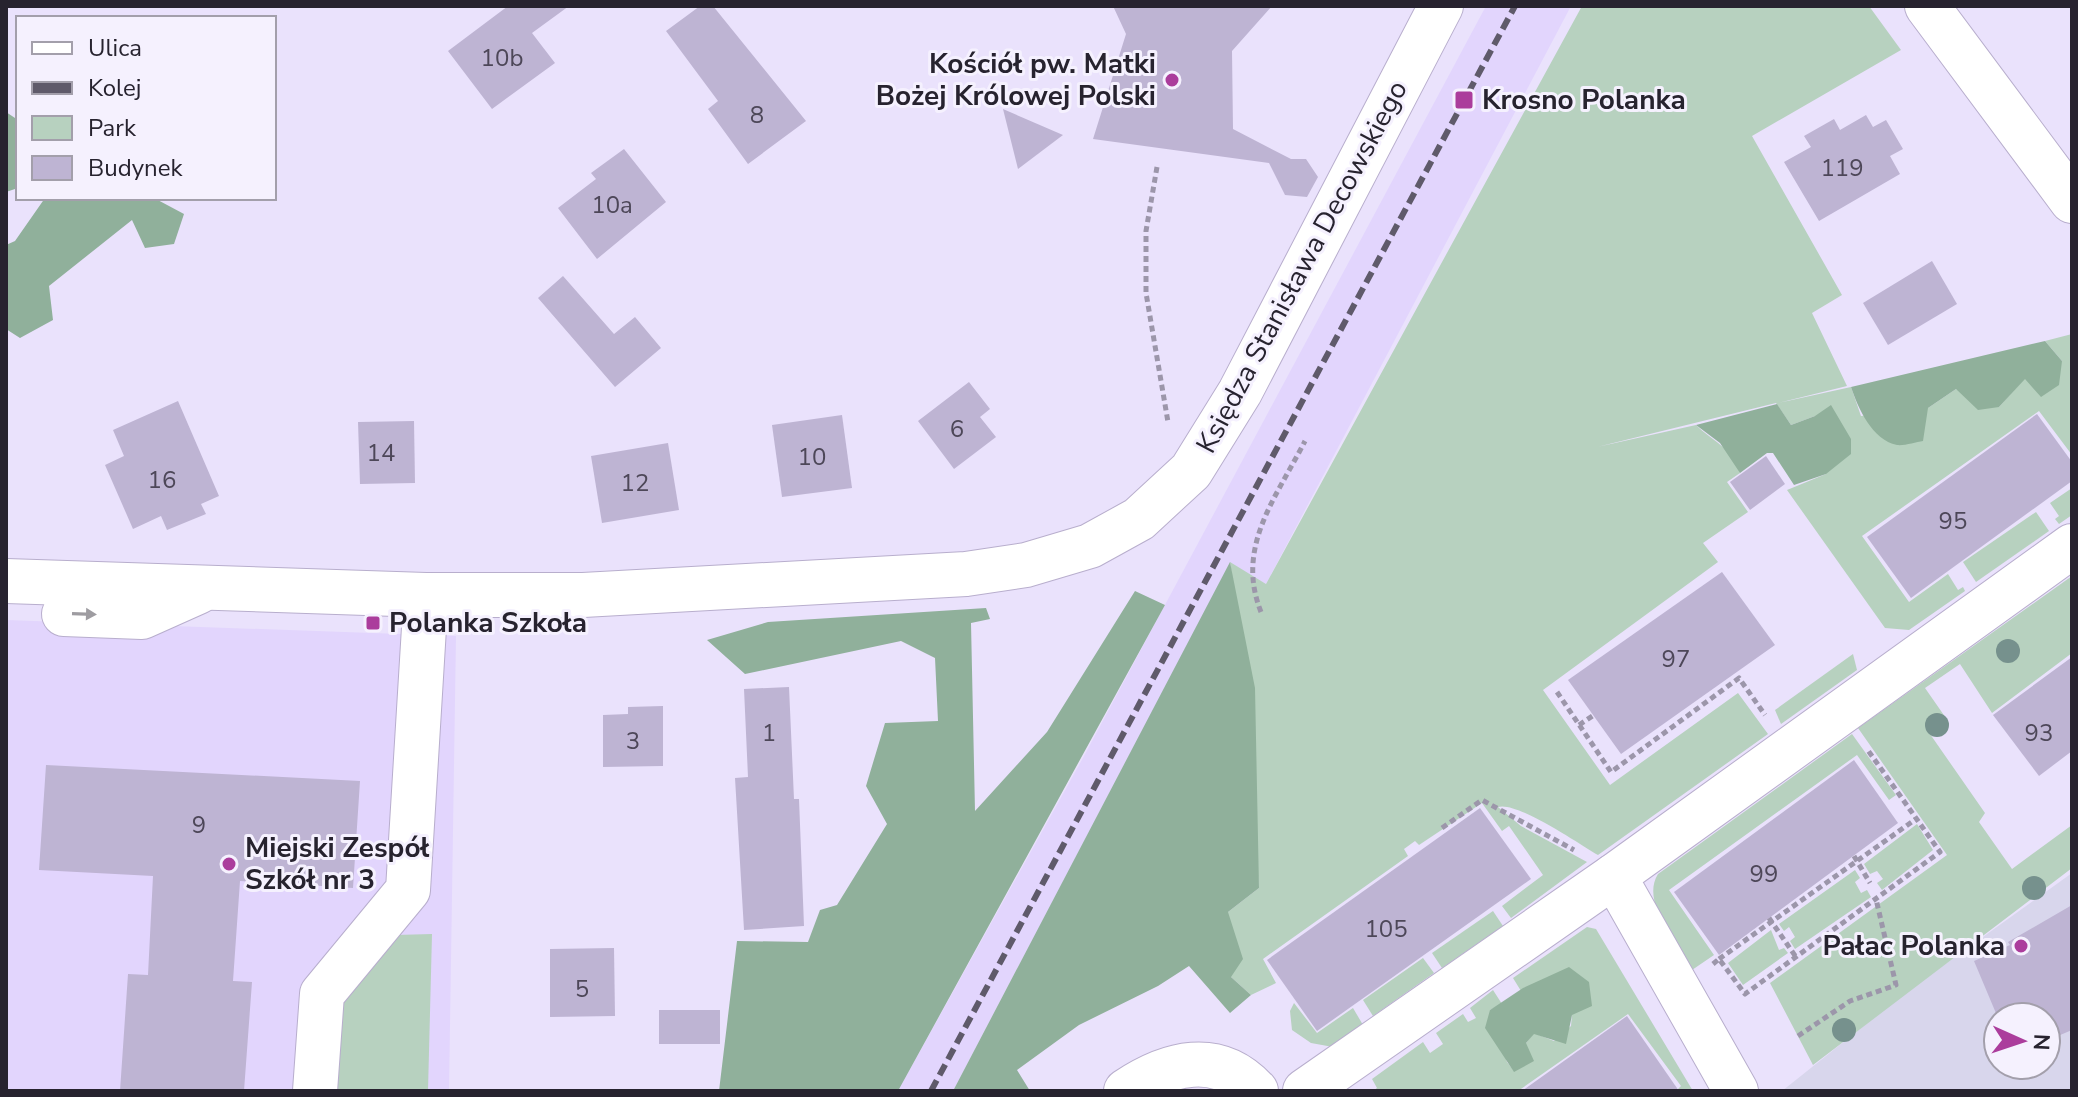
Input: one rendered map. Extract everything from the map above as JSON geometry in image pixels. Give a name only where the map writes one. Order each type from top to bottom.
[{"type":"street","name":"Księdza Stanisława Decowskiego","points":[[6,581],[426,595],[671,592],[966,574],[1026,565],[1090,546],[1139,519],[1191,471],[1240,392],[1441,6]]},
{"type":"street","points":[[1927,6],[2072,201]]},
{"type":"street","points":[[1305,1091],[1600,866],[1840,710],[2072,546]]},
{"type":"street","points":[[6,611],[142,617],[207,588]]},
{"type":"street","points":[[315,1091],[322,994],[408,890],[426,595]]},
{"type":"street","points":[[1600,866],[1679,987],[1736,1091]]},
{"type":"street","points":[[1126,1091],[1155,1072],[1209,1062],[1248,1082],[1256,1091]]},
{"type":"path","points":[[1157,167],[1146,231],[1146,293],[1170,430]]},
{"type":"path","points":[[1261,612],[1250,584],[1256,537],[1305,441]]},
{"type":"path","points":[[1557,692],[1611,772],[1737,676],[1770,721]]},
{"type":"path","points":[[1719,959],[1745,994],[1940,852],[1840,710]]},
{"type":"path","points":[[1579,725],[1594,715]]},
{"type":"path","points":[[1442,828],[1482,800],[1600,866]]},
{"type":"path","points":[[1679,987],[1856,858],[1916,819]]},
{"type":"path","points":[[1856,858],[1870,883]]},
{"type":"path","points":[[1798,1036],[1850,1001],[1896,985],[1876,899]]},
{"type":"path","points":[[1770,920],[1796,957]]},
{"type":"shaded area","points":[[1486,6],[1571,6],[1266,584],[1230,563],[953,1091],[898,1091],[1084,756]]},
{"type":"shaded area","name":"Miejski Zespół Szkół nr 3","points":[[6,620],[456,636],[449,1091],[6,1091]]},
{"type":"shaded area","name":"Pałac Polanka","points":[[2072,873],[2072,1091],[1782,1091],[1905,993]]},
{"type":"green space","points":[[1582,6],[1869,6],[1901,50],[1752,136],[1842,295],[1812,313],[1847,386],[1778,403],[1851,387],[1861,416],[1928,408],[1956,389],[1999,407],[2025,378],[2062,361],[2045,341],[2072,334],[2072,455],[2039,411],[1862,536],[1909,602],[1948,574],[1958,590],[1963,587],[1965,591],[1909,630],[1885,628],[1787,490],[1826,474],[1815,416],[1791,425],[1776,403],[1597,447],[1696,425],[1733,457],[1740,473],[1727,482],[1748,512],[1703,543],[1718,562],[1543,690],[1610,785],[1738,693],[1768,734],[1598,855],[1519,810],[1498,807],[1521,826],[1587,862],[1511,918],[1502,906],[1543,875],[1509,826],[1502,831],[1482,803],[1419,845],[1415,841],[1404,849],[1408,856],[1263,959],[1276,983],[1251,995],[1231,977],[1228,912],[1259,888],[1237,611],[1230,562],[1266,584]]},
{"type":"green space","points":[[6,112],[16,119],[16,189],[6,192]]},
{"type":"green space","points":[[44,200],[158,200],[184,214],[174,244],[145,248],[132,220],[49,286],[53,320],[20,338],[6,329],[6,245],[15,241]]},
{"type":"green space","points":[[2045,341],[2062,361],[2059,385],[2041,397],[2025,379],[1999,407],[1978,410],[1956,389],[1928,408],[1923,441],[1897,445],[1880,437],[1862,413],[1851,387]]},
{"type":"green space","points":[[1777,404],[1791,425],[1815,416],[1831,405],[1851,439],[1851,454],[1826,474],[1794,485],[1773,453],[1767,453],[1740,473],[1720,443],[1696,425]]},
{"type":"green space","points":[[2072,488],[2072,515],[2059,524],[2055,519],[2059,516],[2050,503]]},
{"type":"green space","points":[[2036,512],[2049,531],[1976,582],[1963,562]]},
{"type":"green space","points":[[1230,562],[1255,688],[1259,888],[1228,912],[1243,959],[1231,977],[1251,995],[1230,1013],[1189,966],[1158,986],[1079,1025],[1017,1070],[1030,1091],[953,1091]]},
{"type":"green space","points":[[2072,576],[2072,653],[1992,713],[1960,664],[1925,688],[1948,721],[1930,734],[1985,813],[1979,822],[2012,869],[2072,825],[2072,868],[1813,1065],[1770,983],[1947,855],[1858,728]]},
{"type":"green space","points":[[1135,591],[1165,605],[898,1091],[719,1091],[737,941],[808,942],[820,910],[837,905],[887,824],[866,786],[885,723],[938,721],[935,658],[901,641],[745,674],[707,640],[768,622],[986,608],[990,619],[971,623],[975,811],[1047,732]]},
{"type":"green space","points":[[1853,654],[1857,670],[1781,724],[1775,710]]},
{"type":"green space","points":[[1852,734],[1896,795],[1889,800],[1857,755],[1669,890],[1714,955],[1692,970],[1657,910],[1654,885],[1658,874]]},
{"type":"green space","points":[[1917,824],[1933,850],[1882,890],[1877,883],[1883,879],[1877,871],[1870,874],[1864,864]]},
{"type":"green space","points":[[1855,870],[1860,878],[1855,882],[1861,893],[1867,890],[1871,897],[1795,949],[1790,941],[1795,937],[1789,927],[1784,931],[1779,924]]},
{"type":"green space","points":[[1493,911],[1503,926],[1442,968],[1432,953]]},
{"type":"green space","points":[[1587,927],[1596,929],[1693,1091],[1676,1091],[1681,1086],[1628,1014],[1518,1091],[1373,1091],[1377,1088],[1372,1079],[1423,1042],[1430,1053],[1443,1044],[1436,1033],[1463,1014],[1468,1022],[1476,1018],[1470,1008],[1493,990],[1502,1004],[1490,1010],[1507,1062],[1514,1071],[1526,1043],[1534,1033],[1554,1041],[1571,1026],[1572,1015],[1521,991],[1513,978]]},
{"type":"green space","points":[[1771,930],[1779,950],[1784,948],[1788,953],[1743,985],[1728,963]]},
{"type":"green space","points":[[432,934],[428,1091],[330,1091],[335,1001],[395,935]]},
{"type":"green space","points":[[1423,958],[1434,973],[1373,1016],[1363,1000]]},
{"type":"green space","points":[[1569,967],[1589,982],[1592,1006],[1572,1015],[1566,1044],[1534,1034],[1526,1043],[1534,1061],[1514,1072],[1485,1028],[1490,1010],[1523,988]]},
{"type":"green space","points":[[1294,1003],[1317,1033],[1353,1008],[1363,1025],[1333,1047],[1311,1043],[1292,1030],[1290,1011]]},
{"type":"building","points":[[508,6],[569,6],[532,33],[555,63],[492,109],[448,51]]},
{"type":"building","points":[[700,6],[713,6],[806,121],[748,164],[708,109],[718,101],[666,31]]},
{"type":"building","name":"Kościół pw. Matki Bożej Królowej Polski","points":[[1113,6],[1272,6],[1232,51],[1233,129],[1291,159],[1306,159],[1318,177],[1307,197],[1285,195],[1269,163],[1093,139],[1126,34]]},
{"type":"building","points":[[1003,109],[1063,135],[1018,169]]},
{"type":"building","points":[[1866,115],[1873,127],[1886,120],[1903,149],[1890,156],[1900,174],[1819,221],[1784,162],[1811,147],[1804,136],[1834,119],[1840,130]]},
{"type":"building","points":[[624,149],[666,202],[597,259],[558,208],[596,179],[591,173]]},
{"type":"building","points":[[1932,261],[1957,304],[1888,345],[1863,303]]},
{"type":"building","points":[[563,276],[614,334],[635,317],[661,348],[615,387],[538,298]]},
{"type":"building","points":[[969,382],[990,409],[980,417],[996,437],[954,469],[918,421]]},
{"type":"building","points":[[178,401],[219,496],[201,504],[206,514],[167,530],[161,516],[133,529],[105,465],[124,456],[113,430]]},
{"type":"building","points":[[2037,414],[2072,462],[2072,481],[1911,598],[1867,537]]},
{"type":"building","points":[[842,415],[852,488],[782,497],[772,425]]},
{"type":"building","points":[[414,421],[415,483],[360,484],[358,422]]},
{"type":"building","points":[[668,443],[679,510],[602,523],[591,456]]},
{"type":"building","points":[[1766,456],[1785,484],[1750,510],[1730,482]]},
{"type":"building","points":[[1722,572],[1775,645],[1621,754],[1568,680]]},
{"type":"building","points":[[2072,657],[2072,751],[2039,776],[1993,715]]},
{"type":"building","points":[[789,687],[794,799],[799,799],[804,926],[744,930],[735,778],[748,777],[744,689]]},
{"type":"building","points":[[663,706],[663,766],[603,767],[603,715],[628,714],[628,707]]},
{"type":"building","points":[[1854,760],[1898,823],[1719,955],[1674,892]]},
{"type":"building","points":[[46,765],[360,781],[353,888],[240,881],[233,981],[252,982],[244,1091],[120,1091],[128,974],[148,975],[153,876],[39,870]]},
{"type":"building","points":[[1480,808],[1531,879],[1317,1031],[1267,960]]},
{"type":"building","points":[[2072,905],[2072,1030],[2062,1034],[2062,1001],[1991,1001],[1974,961],[2010,945],[2008,942]]},
{"type":"building","points":[[614,948],[615,1016],[550,1017],[550,949]]},
{"type":"building","points":[[659,1010],[720,1010],[720,1044],[659,1044]]},
{"type":"building","points":[[1627,1016],[1679,1091],[1522,1091]]},
{"type":"railway","points":[[931,1091],[1515,6]]},
{"type":"place","name":"Kościół pw. Matki Bożej Królowej Polski","points":[[1172,80]]},
{"type":"place","name":"Krosno Polanka","points":[[1464,100]]},
{"type":"place","name":"Polanka Szkoła","points":[[373,623]]},
{"type":"place","name":"Miejski Zespół Szkół nr 3","points":[[229,864]]},
{"type":"place","name":"Pałac Polanka","points":[[2021,946]]}]
